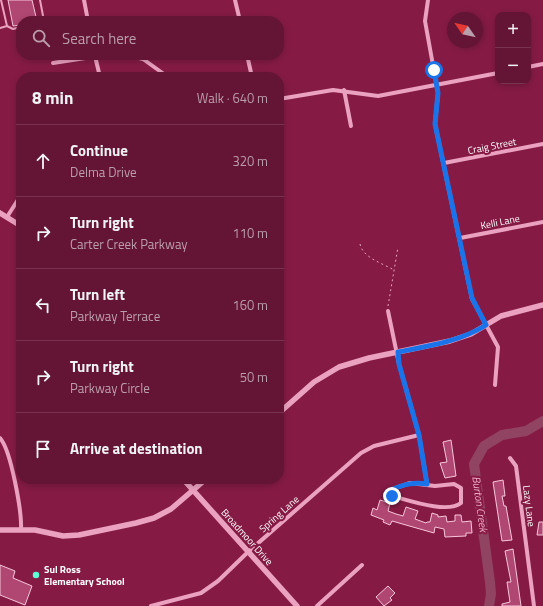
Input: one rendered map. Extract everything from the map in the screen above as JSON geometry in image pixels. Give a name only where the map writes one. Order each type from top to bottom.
[{"type":"street","points":[[84,0],[87,16]]},
{"type":"street","points":[[235,0],[239,16]]},
{"type":"street","points":[[428,0],[425,21],[426,32],[438,93],[435,124],[472,298],[498,347],[495,385]]},
{"type":"street","points":[[53,63],[71,60]]},
{"type":"street","points":[[96,60],[99,72]]},
{"type":"street","points":[[143,60],[161,72]]},
{"type":"street","points":[[248,60],[251,72]]},
{"type":"street","points":[[531,66],[543,64]]},
{"type":"street","points":[[284,99],[320,92],[344,90],[378,96],[495,74]]},
{"type":"street","points":[[344,90],[351,126]]},
{"type":"street","name":"Craig Street","points":[[444,163],[543,144]]},
{"type":"street","points":[[7,217],[16,203]]},
{"type":"street","points":[[0,213],[16,223]]},
{"type":"street","name":"Kelli Lane","points":[[460,238],[543,222]]},
{"type":"street","points":[[284,409],[326,373],[353,362],[450,341],[471,334],[501,316],[543,305]]},
{"type":"street","points":[[388,310],[398,352],[399,364],[419,435],[427,484]]},
{"type":"street","name":"Spring Lane","points":[[151,606],[202,593],[218,581],[248,552],[362,453],[374,446],[419,435]]},
{"type":"street","points":[[0,438],[7,452],[22,516],[22,530]]},
{"type":"street","name":"Lazy Lane","points":[[510,458],[516,466],[534,606]]},
{"type":"street","points":[[410,483],[427,484],[458,485],[461,488],[461,503],[458,505],[438,507],[392,496],[393,489],[401,485],[410,483]]},
{"type":"street","name":"Broadmoor Drive","points":[[187,484],[298,606]]},
{"type":"street","points":[[0,530],[35,530],[63,536],[106,530],[154,518],[171,509],[201,484]]},
{"type":"street","points":[[317,606],[362,565]]},
{"type":"lane","points":[[1,0],[7,26]]},
{"type":"lane","points":[[40,0],[43,16]]},
{"type":"lane","points":[[0,28],[7,26],[13,29],[16,28]]},
{"type":"path","points":[[360,244],[361,249],[366,255],[394,270]]},
{"type":"path","points":[[388,310],[387,303],[398,247]]},
{"type":"building","points":[[8,0],[32,0],[36,16],[16,16],[16,26],[13,26]]},
{"type":"building","points":[[451,440],[456,476],[445,478],[440,463],[447,462],[443,442]]},
{"type":"building","points":[[503,480],[505,496],[502,496],[504,506],[506,506],[512,540],[502,541],[493,482]]},
{"type":"building","points":[[380,500],[390,503],[388,511],[396,514],[403,516],[406,507],[418,511],[415,519],[426,523],[430,522],[432,513],[438,515],[438,517],[446,516],[447,522],[455,521],[455,515],[461,515],[462,522],[471,521],[472,533],[466,533],[466,536],[445,537],[444,529],[435,527],[434,533],[392,521],[390,525],[383,522],[384,520],[371,515],[373,508],[377,510]]},
{"type":"building","points":[[539,522],[543,522],[543,535],[537,535]]},
{"type":"building","points":[[513,549],[521,606],[502,606],[502,604],[510,602],[507,582],[511,582],[505,551]]},
{"type":"building","points":[[0,565],[15,571],[13,578],[32,586],[25,605],[0,595]]},
{"type":"building","points":[[388,586],[395,593],[390,598],[392,600],[384,606],[376,597]]},
{"type":"waterway","name":"Burton Creek","points":[[489,606],[491,594],[490,582],[474,464],[484,446],[502,435],[526,431],[543,421]]},
{"type":"place","name":"Sul Ross Elementary School","points":[[36,575]]},
{"type":"route","points":[[392,496],[393,489],[401,485],[410,483],[427,484],[419,435],[399,364],[398,352],[450,341],[471,334],[486,325],[472,298],[470,282],[435,124],[438,93],[434,70]]}]
